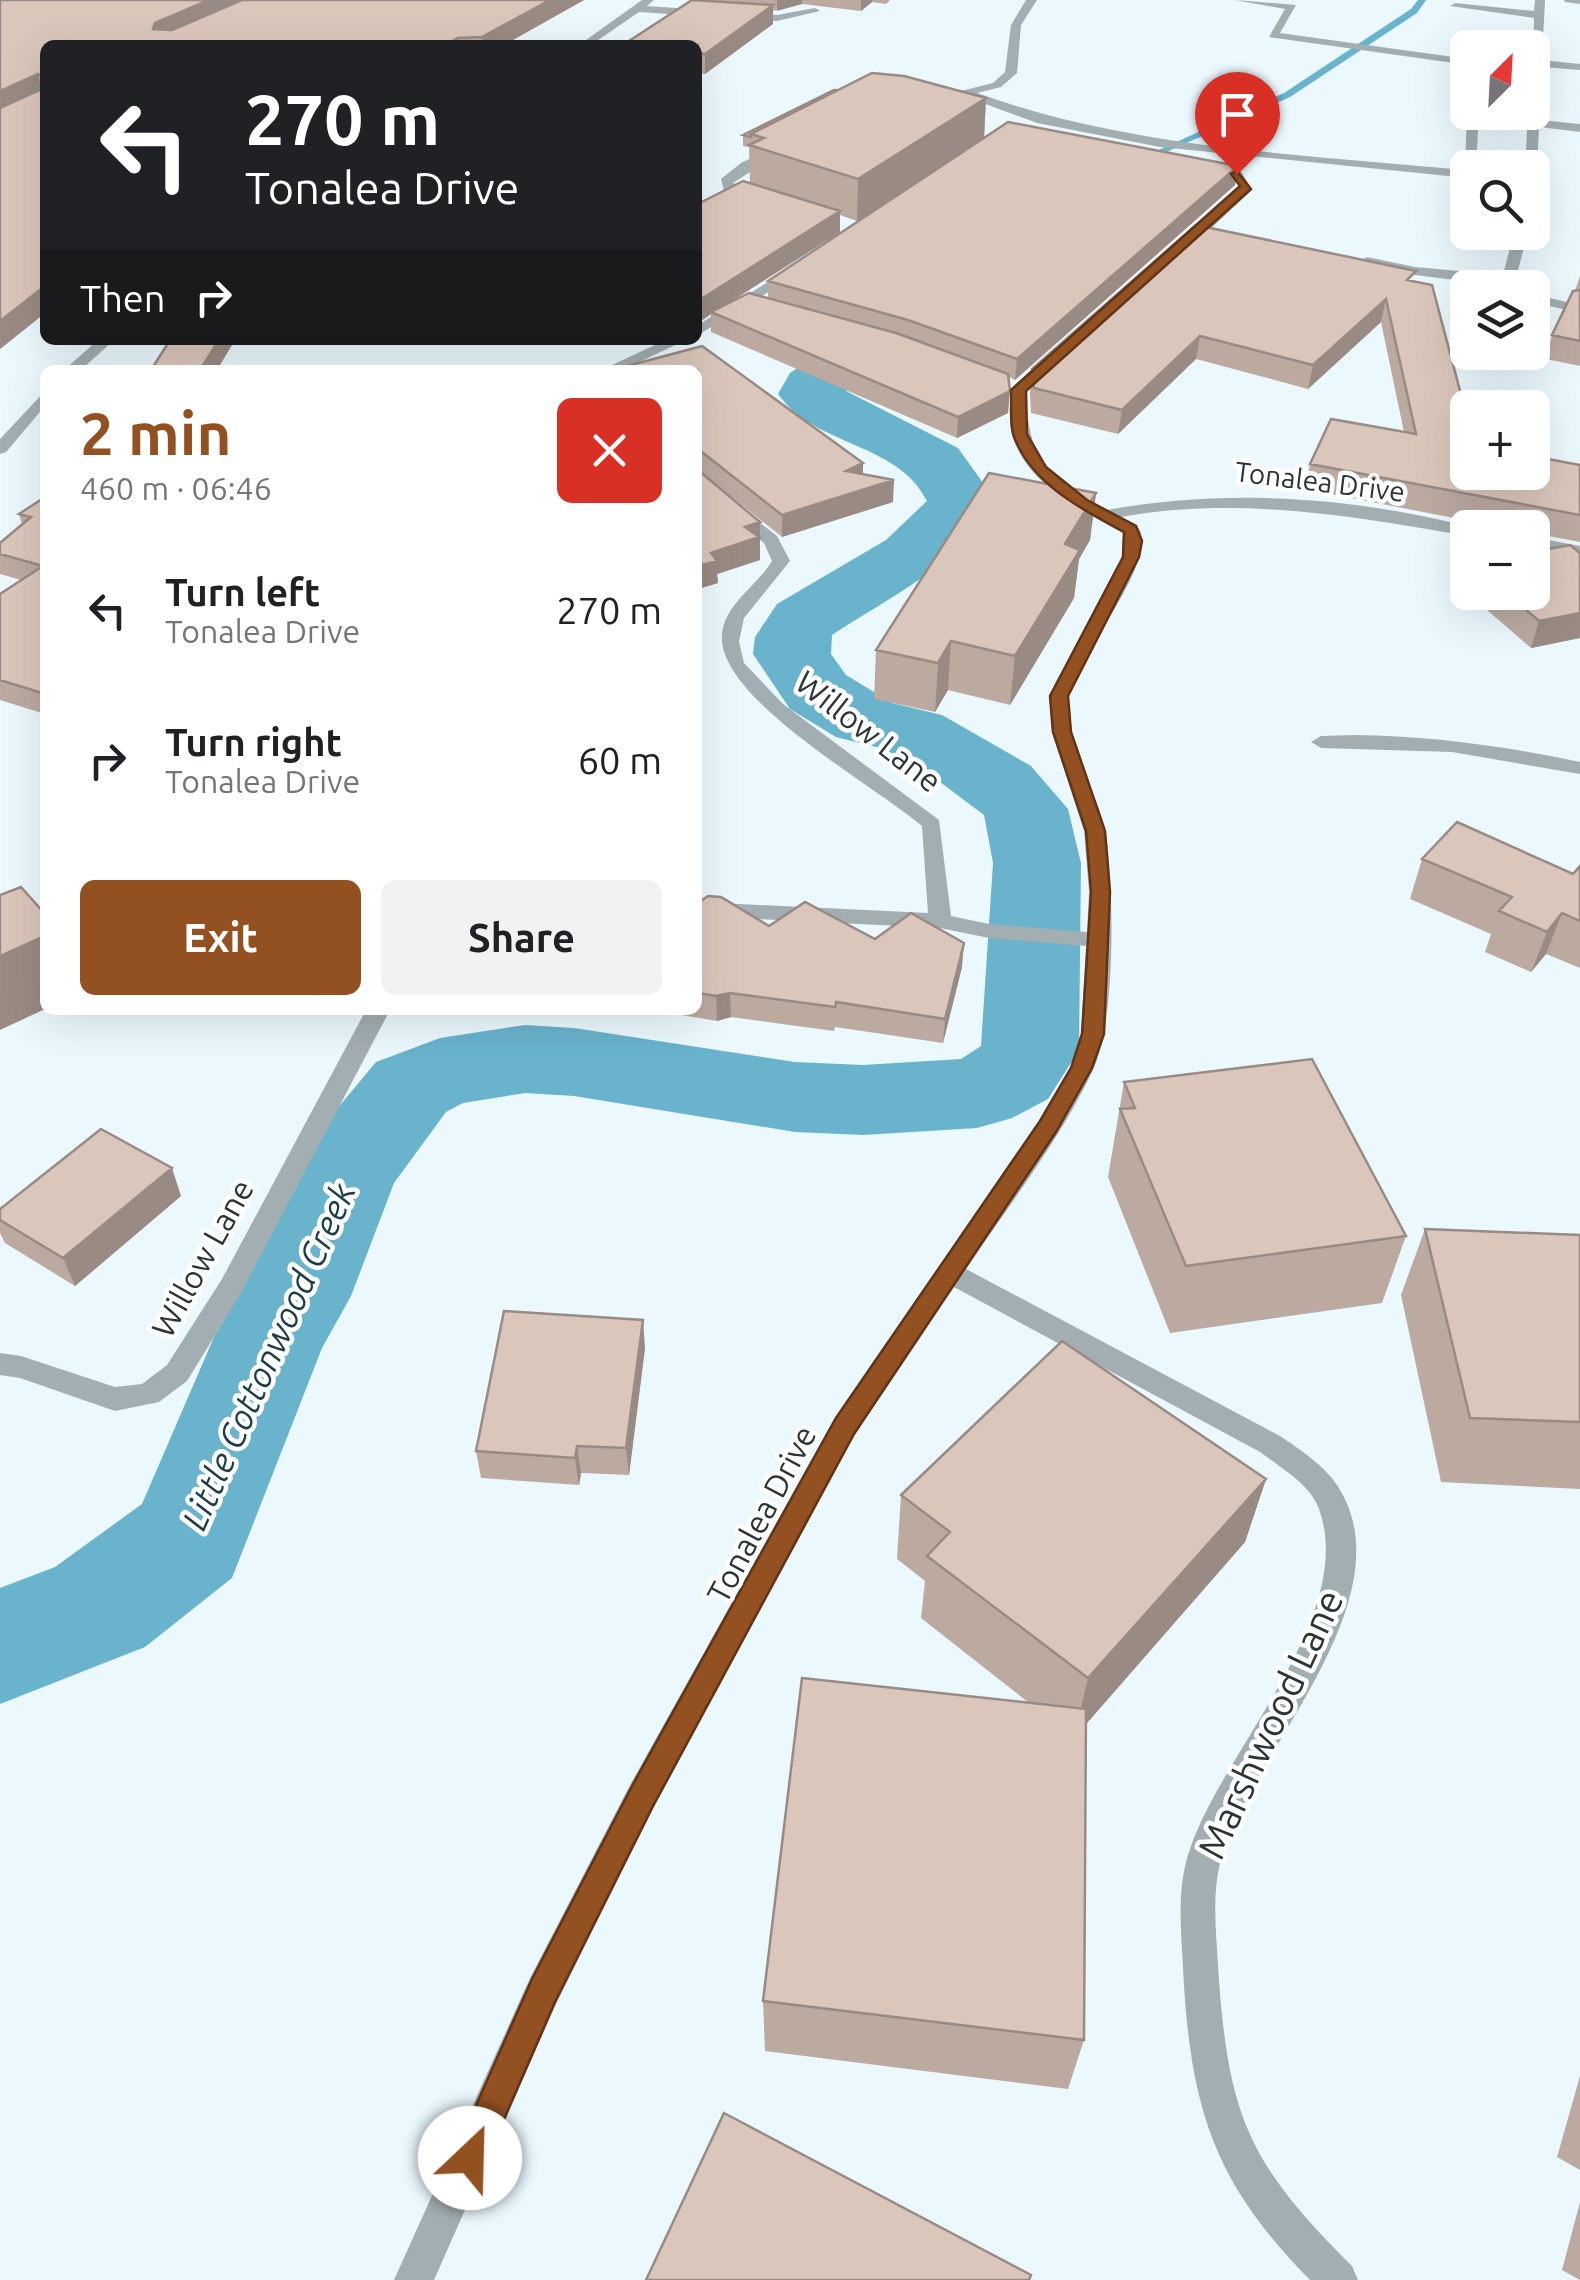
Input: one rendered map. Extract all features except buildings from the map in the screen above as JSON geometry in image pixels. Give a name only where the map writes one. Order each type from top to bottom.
[{"type":"street","points":[[1032,0],[1019,13],[1012,30],[1011,73],[997,85],[965,93],[1041,120],[1160,143],[1450,169]]},
{"type":"street","points":[[1240,0],[1292,7],[1273,35],[1338,48],[1450,60]]},
{"type":"street","points":[[1537,30],[1540,0]]},
{"type":"street","points":[[1570,0],[1580,1]]},
{"type":"street","points":[[592,40],[644,5],[777,18],[815,11]]},
{"type":"street","points":[[1455,6],[1538,15]]},
{"type":"street","points":[[1550,68],[1580,68]]},
{"type":"street","points":[[1550,125],[1580,128]]},
{"type":"street","points":[[772,202],[728,188],[726,182],[745,166],[801,138]]},
{"type":"street","points":[[1161,266],[1215,230],[1247,186],[1237,174]]},
{"type":"street","points":[[1358,259],[1450,276]]},
{"type":"street","points":[[702,328],[808,263]]},
{"type":"street","points":[[1550,302],[1580,309]]},
{"type":"street","points":[[746,304],[764,309]]},
{"type":"street","name":"Tonalea Drive","points":[[414,2280],[543,1991],[642,1796],[845,1426],[1048,1126],[1082,1068],[1093,1034],[1100,892],[1095,831],[1062,732],[1059,696],[1131,557],[1134,541],[1130,530],[1064,490],[1034,461],[1020,434],[1010,387],[1076,337]]},
{"type":"street","points":[[78,365],[101,345]]},
{"type":"street","points":[[620,365],[667,345]]},
{"type":"street","points":[[0,449],[40,402]]},
{"type":"street","name":"Willow Lane","points":[[702,482],[771,540],[780,561],[774,577],[742,606],[733,622],[729,641],[733,662],[781,709],[910,802],[932,824],[940,921]]},
{"type":"street","name":"Tonalea Drive","points":[[1107,515],[1159,504],[1233,498],[1324,506],[1450,528]]},
{"type":"street","points":[[1550,545],[1580,551]]},
{"type":"street","points":[[1321,742],[1396,738],[1477,746],[1580,768]]},
{"type":"street","points":[[702,909],[940,921],[988,931],[1096,940]]},
{"type":"street","name":"Willow Lane","points":[[0,1364],[22,1367],[115,1399],[149,1394],[177,1373],[232,1286],[375,1015]]},
{"type":"street","name":"Marshwood Lane","points":[[948,1272],[1270,1444],[1314,1478],[1334,1506],[1341,1536],[1340,1572],[1316,1644],[1219,1817],[1205,1854],[1197,1901],[1205,2050],[1235,2158],[1266,2206],[1338,2280]]},
{"type":"waterway","name":"Little Cottonwood Creek","points":[[1143,159],[1287,95],[1414,11],[1422,0]]},
{"type":"waterway","name":"Little Cottonwood Creek","points":[[0,1646],[100,1607],[188,1540],[270,1337],[296,1296],[342,1183],[357,1154],[411,1087],[440,1072],[525,1059],[574,1062],[795,1097],[863,1100],[977,1093],[1013,1075],[1030,1050],[1034,984],[1037,863],[1025,809],[1001,784],[953,753],[913,732],[864,720],[818,692],[792,654],[793,637],[804,620],[912,555],[948,522],[962,501],[935,462],[829,409],[810,394],[812,386],[941,301]]},
{"type":"route","points":[[470,2158],[543,1991],[642,1796],[738,1628],[845,1426],[1048,1126],[1082,1068],[1093,1034],[1100,892],[1095,831],[1062,732],[1059,696],[1131,557],[1134,541],[1130,530],[1082,503],[1040,470],[1020,434],[1018,390],[1205,228],[1247,186],[1237,174]]}]
